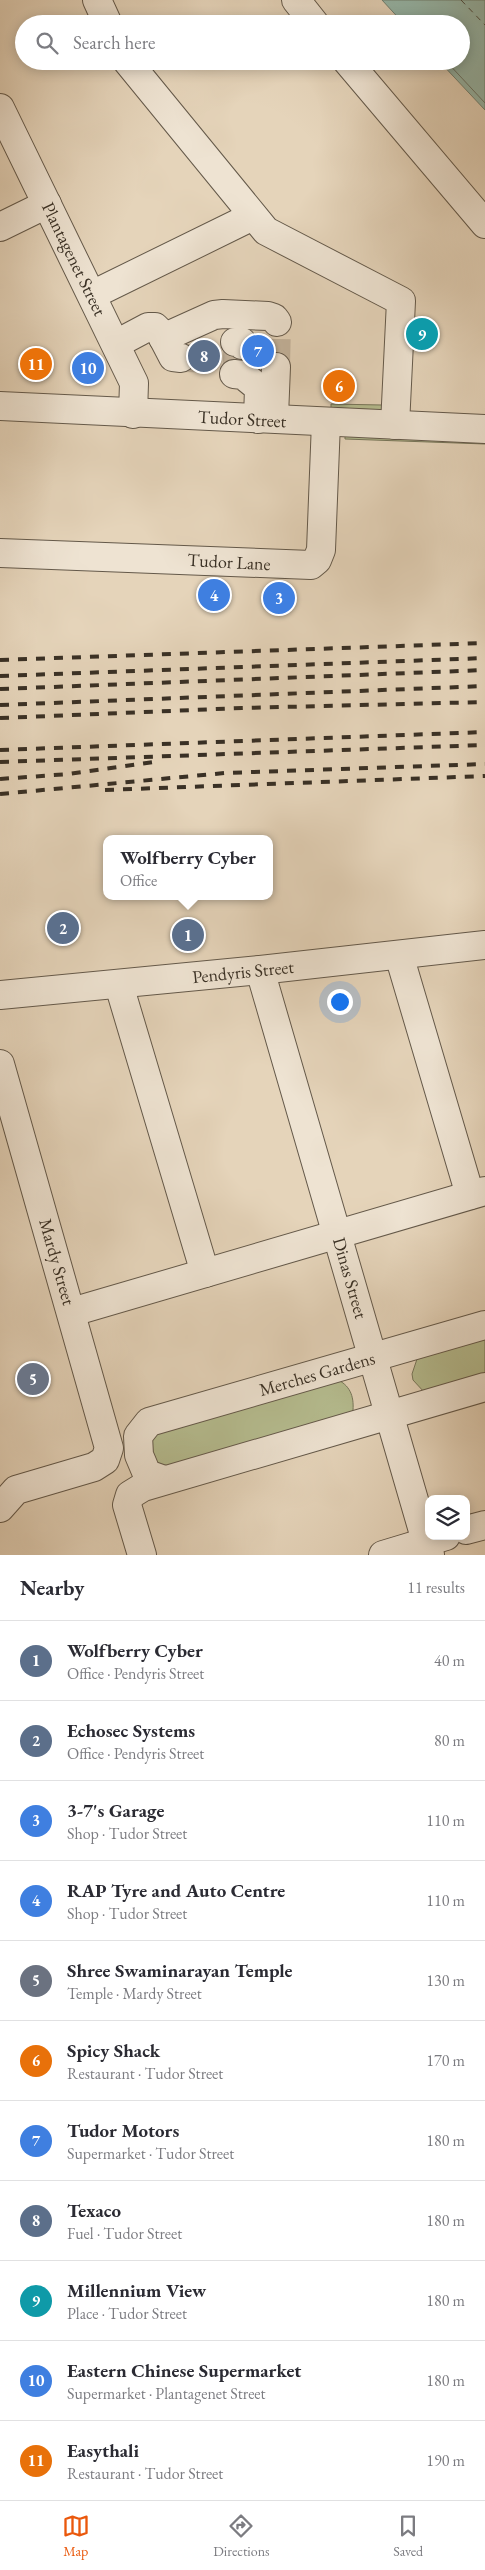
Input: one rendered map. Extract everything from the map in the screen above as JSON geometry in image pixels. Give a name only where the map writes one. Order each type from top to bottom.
[{"type":"street","points":[[96,0],[104,15]]},
{"type":"street","points":[[296,0],[308,15]]},
{"type":"street","points":[[134,70],[266,231],[401,301],[395,425]]},
{"type":"street","points":[[355,70],[485,224]]},
{"type":"street","name":"Plantagenet Street","points":[[0,108],[134,382],[133,414]]},
{"type":"street","points":[[0,227],[47,204]]},
{"type":"street","points":[[92,295],[253,216]]},
{"type":"street","points":[[116,344],[148,327],[155,327],[176,353],[223,314],[268,316],[274,318],[277,322]]},
{"type":"street","points":[[239,360],[258,388],[266,420]]},
{"type":"street","points":[[266,420],[276,367]]},
{"type":"street","name":"Tudor Street","points":[[0,406],[133,414],[485,429]]},
{"type":"street","name":"Tudor Lane","points":[[0,553],[311,565],[318,560],[321,550],[326,422]]},
{"type":"street","name":"Pendyris Street","points":[[0,995],[119,985],[485,945]]},
{"type":"street","points":[[72,1312],[478,1193],[399,955]]},
{"type":"street","name":"Dinas Street","points":[[260,970],[390,1415],[434,1544]]},
{"type":"street","points":[[119,985],[204,1273]]},
{"type":"street","name":"Mardy Street","points":[[0,1064],[72,1312],[109,1448],[106,1460],[94,1467],[16,1490],[0,1508]]},
{"type":"street","name":"Merches Gardens","points":[[164,1480],[146,1474],[139,1455],[138,1436],[149,1422],[485,1325]]},
{"type":"street","points":[[142,1555],[127,1505],[130,1495],[143,1487],[485,1387]]},
{"type":"street","points":[[470,1529],[485,1525]]},
{"type":"street","points":[[383,1555],[434,1544]]},
{"type":"green space","points":[[331,404],[382,405],[382,410],[331,408]]},
{"type":"green space","points":[[345,435],[485,442],[485,444],[345,439]]},
{"type":"green space","points":[[485,1333],[485,1381],[425,1393],[413,1380],[412,1374],[418,1356]]},
{"type":"green space","points":[[336,1379],[345,1384],[352,1396],[353,1410],[347,1418],[157,1469],[148,1440],[152,1434]]},
{"type":"water","points":[[382,0],[485,0],[485,110],[447,70],[470,70],[470,15],[396,15]]},
{"type":"ferry route","points":[[461,0],[485,25]]},
{"type":"tunnel","points":[[276,367],[277,322]]},
{"type":"tunnel","points":[[181,358],[242,359],[242,366]]},
{"type":"railway","points":[[0,660],[485,643]]},
{"type":"railway","points":[[0,676],[485,658]]},
{"type":"railway","points":[[0,689],[485,670]]},
{"type":"railway","points":[[0,705],[485,686]]},
{"type":"railway","points":[[0,718],[242,708],[485,702]]},
{"type":"railway","points":[[0,750],[485,732]]},
{"type":"railway","points":[[0,762],[485,745]]},
{"type":"railway","points":[[0,779],[69,774],[160,761]]},
{"type":"railway","points":[[0,794],[225,773],[485,764]]},
{"type":"railway","points":[[105,790],[485,776]]},
{"type":"place","name":"Millennium View","points":[[422,334]]},
{"type":"place","name":"Tudor Motors","points":[[258,351]]},
{"type":"place","name":"Texaco","points":[[204,356]]},
{"type":"place","name":"Easythali","points":[[36,364]]},
{"type":"place","name":"Eastern Chinese Supermarket","points":[[88,368]]},
{"type":"place","name":"Spicy Shack","points":[[339,386]]},
{"type":"place","name":"RAP Tyre and Auto Centre","points":[[214,595]]},
{"type":"place","name":"3-7's Garage","points":[[279,598]]},
{"type":"place","name":"Echosec Systems","points":[[63,928]]},
{"type":"place","name":"Wolfberry Cyber","points":[[188,935]]},
{"type":"place","name":"Shree Swaminarayan Temple","points":[[33,1379]]}]
